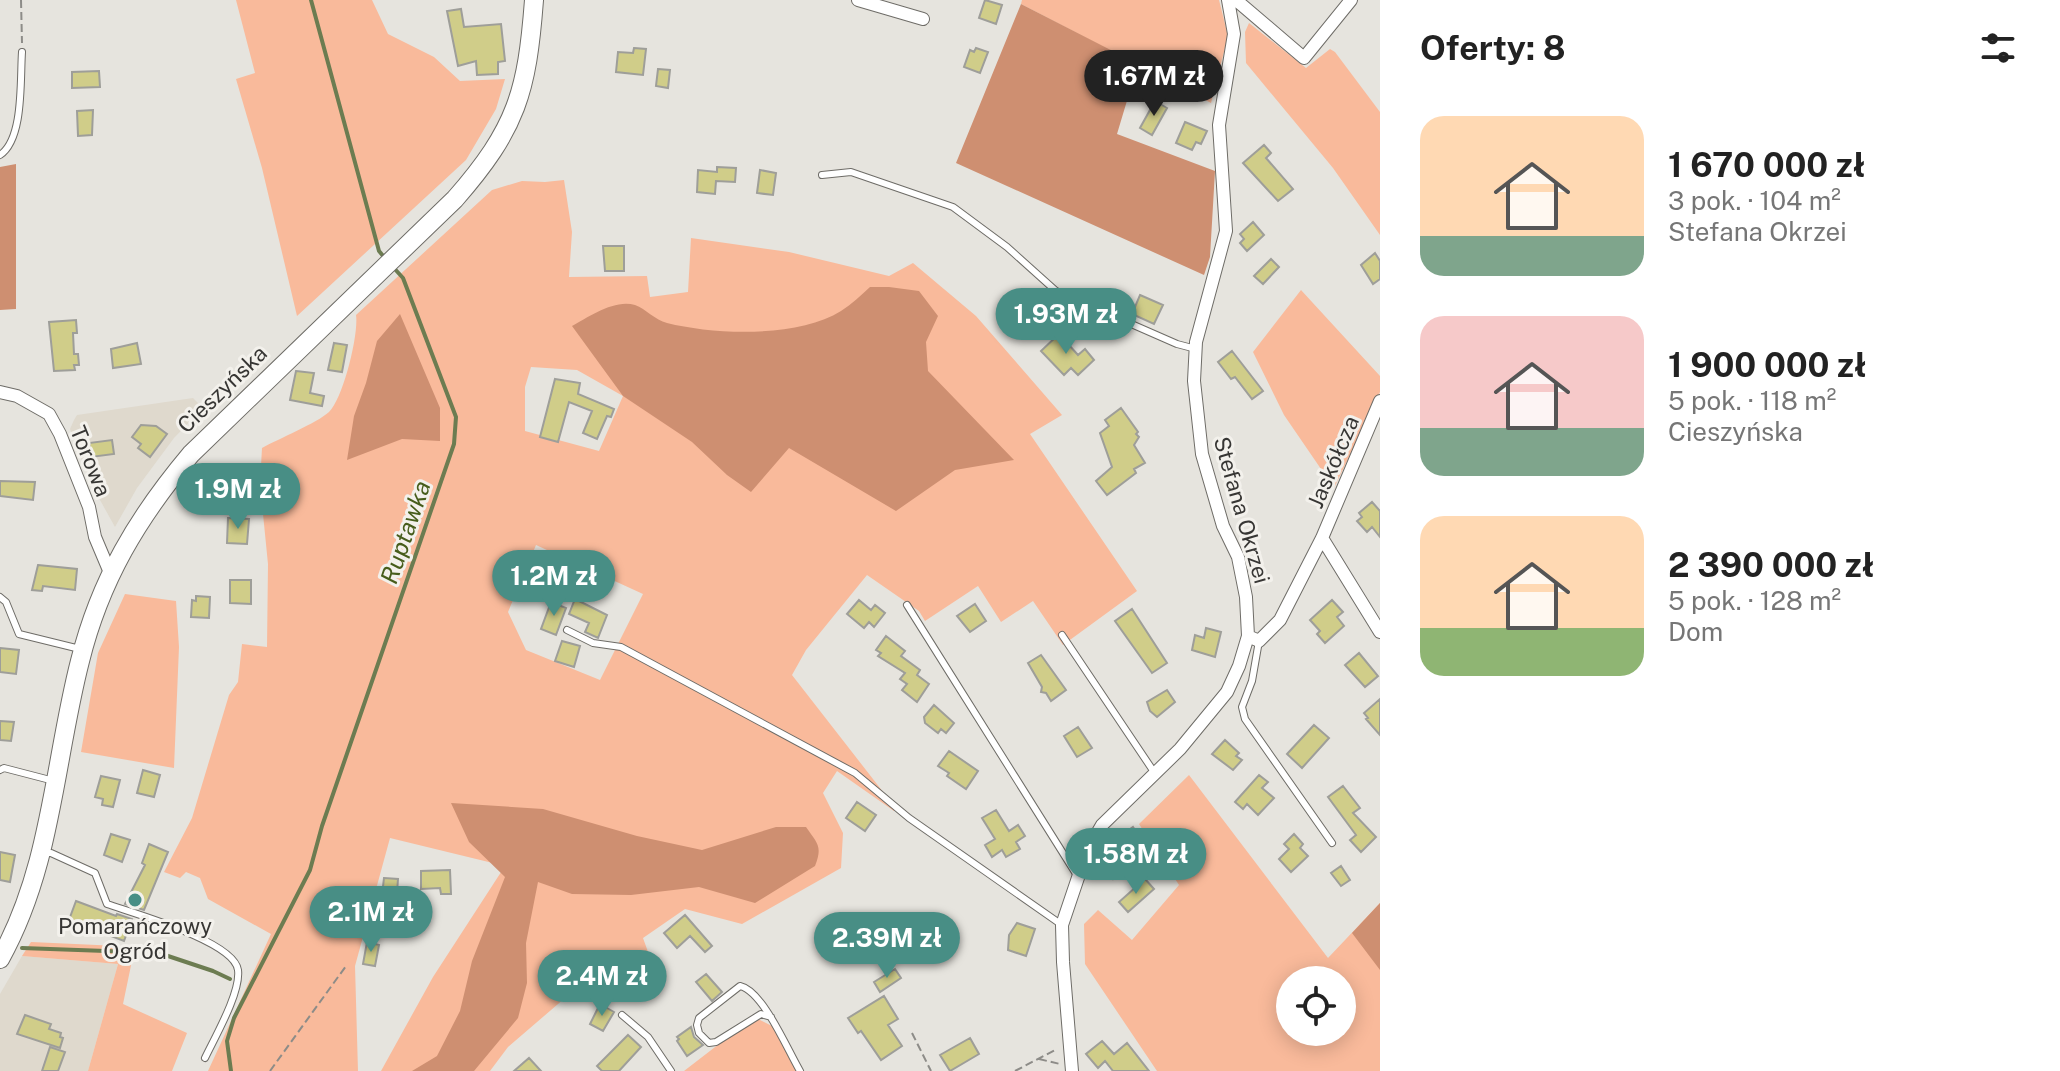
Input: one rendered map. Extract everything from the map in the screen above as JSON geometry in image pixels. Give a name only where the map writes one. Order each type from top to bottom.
[{"type":"main road","name":"Cieszyńska","points":[[0,959],[25,906],[43,853],[83,650],[130,534],[156,495],[191,454],[474,177],[511,121],[530,55],[534,0]]},
{"type":"street","points":[[858,0],[923,19]]},
{"type":"street","name":"Stefana Okrzei","points":[[1068,1070],[1062,925],[1087,851],[1102,825],[1180,749],[1227,692],[1254,638],[1238,557],[1223,526],[1202,454],[1194,381],[1196,349],[1226,231],[1219,125],[1234,34],[1228,0]]},
{"type":"street","points":[[1236,0],[1304,58],[1351,0]]},
{"type":"street","name":"Torowa","points":[[0,392],[17,396],[49,414],[89,507],[95,537],[111,575]]},
{"type":"street","name":"Jaskółcza","points":[[1254,638],[1280,620],[1322,538],[1380,401]]},
{"type":"street","name":"Jaskółcza","points":[[1322,538],[1380,632]]},
{"type":"lane","points":[[0,155],[13,141],[22,52]]},
{"type":"lane","points":[[822,175],[851,172],[953,207],[1007,247],[1056,291],[1177,344],[1196,349]]},
{"type":"lane","points":[[0,597],[6,602],[19,634],[83,650]]},
{"type":"lane","points":[[907,605],[1078,877]]},
{"type":"lane","points":[[567,630],[593,643],[621,647],[855,773],[909,818],[1062,925]]},
{"type":"lane","points":[[1062,635],[1154,772]]},
{"type":"lane","points":[[1254,638],[1252,681],[1242,707],[1245,719],[1332,843]]},
{"type":"lane","points":[[1,769],[58,782]]},
{"type":"lane","points":[[43,853],[51,853],[95,873],[107,904],[187,930],[233,958],[238,970],[235,992],[205,1058]]},
{"type":"lane","points":[[771,1017],[761,1014],[716,1042],[709,1043],[699,1033],[697,1025],[699,1018],[740,986],[750,988],[771,1017],[800,1071]]},
{"type":"lane","points":[[622,1015],[648,1037],[671,1071]]},
{"type":"path","points":[[21,0],[22,52]]},
{"type":"path","points":[[270,1071],[346,966]]},
{"type":"path","points":[[912,1033],[931,1071]]},
{"type":"path","points":[[1015,1071],[1069,1043]]},
{"type":"path","points":[[1038,1059],[1058,1063],[1068,1070]]},
{"type":"shaded area","points":[[236,0],[372,0],[388,34],[434,57],[460,81],[505,79],[496,109],[466,160],[297,316],[262,168],[236,79],[255,73]]},
{"type":"shaded area","points":[[1022,0],[1219,0],[1228,36],[1211,103],[1021,4]]},
{"type":"shaded area","points":[[1021,4],[1138,64],[1117,134],[1215,171],[1210,257],[1204,275],[956,163]]},
{"type":"shaded area","points":[[1249,23],[1306,68],[1330,49],[1335,52],[1380,112],[1380,235],[1333,168],[1246,63],[1245,32]]},
{"type":"shaded area","points":[[16,164],[16,309],[0,310],[0,167]]},
{"type":"shaded area","points":[[564,180],[572,232],[569,277],[647,276],[650,297],[688,292],[691,238],[789,252],[889,276],[913,263],[976,316],[1062,415],[1030,434],[1137,591],[1063,645],[1033,601],[1001,622],[978,586],[925,621],[919,611],[867,575],[806,650],[792,675],[887,797],[899,805],[894,811],[837,771],[823,793],[843,833],[841,868],[742,924],[685,909],[643,938],[652,963],[623,982],[579,977],[565,998],[508,1047],[490,1071],[381,1071],[433,977],[505,866],[390,838],[355,966],[358,1071],[208,1071],[271,934],[208,899],[200,878],[186,872],[180,878],[164,872],[192,818],[229,695],[238,682],[242,644],[267,647],[268,564],[260,484],[262,448],[316,421],[334,405],[349,366],[356,315],[492,190],[522,181]],"holes":[[[531,367],[577,370],[623,396],[599,451],[525,431],[525,387]],[[536,545],[643,594],[600,680],[526,650],[508,612]]]},
{"type":"shaded area","points":[[870,287],[919,291],[938,316],[926,342],[928,371],[1014,460],[955,470],[896,511],[789,448],[751,492],[727,475],[692,442],[623,396],[572,326],[602,310],[627,304],[639,307],[663,322],[686,327],[732,332],[780,330],[823,320],[845,308]]},
{"type":"shaded area","points":[[1301,290],[1380,376],[1380,392],[1334,488],[1284,415],[1253,352]]},
{"type":"shaded area","points":[[400,314],[440,408],[440,441],[402,439],[347,460],[354,416],[377,341]]},
{"type":"shaded area","points":[[193,398],[203,408],[174,438],[137,488],[115,527],[90,482],[70,429],[77,415]]},
{"type":"shaded area","points":[[125,594],[176,601],[179,647],[174,768],[81,752],[98,653]]},
{"type":"shaded area","points":[[1189,775],[1328,958],[1380,903],[1380,1071],[1157,1071],[1085,964],[1084,924],[1098,910],[1132,940],[1179,885],[1139,824]]},
{"type":"shaded area","points":[[451,803],[543,809],[637,836],[702,850],[776,827],[806,827],[818,845],[819,854],[815,866],[755,903],[699,887],[631,895],[572,894],[538,882],[526,943],[527,983],[518,1018],[474,1071],[412,1071],[437,1056],[460,1011],[472,961],[505,877],[469,842]]},
{"type":"shaded area","points":[[1380,903],[1380,970],[1352,933]]},
{"type":"shaded area","points":[[31,942],[119,946],[134,951],[123,1004],[187,1033],[172,1071],[88,1071],[118,964],[22,956]]},
{"type":"shaded area","points":[[22,956],[118,964],[88,1071],[0,1071],[0,994]]},
{"type":"shaded area","points":[[754,1017],[772,1026],[798,1071],[684,1071]]},
{"type":"building","points":[[985,0],[1002,5],[996,24],[979,18]]},
{"type":"building","points":[[461,9],[464,27],[501,24],[505,61],[498,62],[498,74],[477,75],[476,61],[458,66],[447,11]]},
{"type":"building","points":[[634,48],[646,49],[643,75],[616,72],[618,52],[633,53]]},
{"type":"building","points":[[976,48],[988,52],[980,73],[964,67],[970,50],[974,52]]},
{"type":"building","points":[[658,69],[670,70],[668,88],[656,86]]},
{"type":"building","points":[[99,71],[100,87],[72,88],[72,72]]},
{"type":"building","points":[[1155,101],[1167,108],[1152,135],[1140,128]]},
{"type":"building","points":[[93,110],[92,135],[78,136],[77,111]]},
{"type":"building","points":[[1185,122],[1207,131],[1201,144],[1196,142],[1192,150],[1176,143]]},
{"type":"building","points":[[1264,145],[1271,153],[1266,158],[1293,189],[1278,201],[1243,163]]},
{"type":"building","points":[[717,167],[736,168],[735,182],[716,181],[715,194],[697,192],[698,170],[717,172]]},
{"type":"building","points":[[760,170],[776,173],[773,195],[757,193]]},
{"type":"building","points":[[1253,222],[1264,235],[1247,251],[1240,243],[1244,239],[1240,234]]},
{"type":"building","points":[[603,246],[624,246],[624,271],[605,271]]},
{"type":"building","points":[[1375,253],[1380,261],[1380,279],[1373,284],[1361,265]]},
{"type":"building","points":[[1271,259],[1279,267],[1263,284],[1254,276]]},
{"type":"building","points":[[1140,295],[1163,305],[1154,324],[1132,314]]},
{"type":"building","points":[[76,320],[74,354],[78,354],[79,365],[74,365],[75,370],[54,371],[49,322]]},
{"type":"building","points":[[1059,334],[1078,355],[1085,349],[1094,360],[1078,375],[1071,368],[1064,375],[1041,351]]},
{"type":"building","points":[[137,343],[141,364],[113,368],[111,349]]},
{"type":"building","points":[[334,343],[347,345],[342,372],[328,370]]},
{"type":"building","points":[[1232,351],[1263,391],[1252,399],[1218,362]]},
{"type":"building","points":[[296,371],[314,373],[310,393],[324,396],[322,406],[290,400]]},
{"type":"building","points":[[555,379],[580,383],[578,394],[614,409],[611,417],[607,416],[597,439],[583,433],[592,411],[569,402],[558,442],[540,437]]},
{"type":"building","points":[[1121,408],[1138,432],[1139,437],[1134,445],[1145,463],[1134,469],[1136,473],[1107,495],[1096,481],[1112,467],[1100,433],[1109,426],[1105,420]]},
{"type":"building","points":[[141,425],[156,426],[167,434],[150,457],[138,448],[141,444],[132,437]]},
{"type":"building","points":[[112,440],[114,454],[91,457],[89,443]]},
{"type":"building","points":[[0,481],[35,482],[33,500],[0,496]]},
{"type":"building","points":[[1372,502],[1380,511],[1380,537],[1372,527],[1367,532],[1357,521],[1362,517],[1359,513]]},
{"type":"building","points":[[228,518],[249,519],[247,544],[227,543]]},
{"type":"building","points":[[38,565],[77,569],[75,590],[43,586],[42,591],[32,590]]},
{"type":"building","points":[[230,580],[251,580],[251,604],[230,603]]},
{"type":"building","points":[[196,596],[210,597],[209,618],[191,617],[192,600],[196,601]]},
{"type":"building","points":[[575,599],[607,615],[598,638],[585,632],[589,623],[569,614]]},
{"type":"building","points":[[859,600],[871,610],[875,605],[885,613],[874,627],[869,622],[864,628],[847,614]]},
{"type":"building","points":[[1332,600],[1343,612],[1337,617],[1344,626],[1325,643],[1310,620]]},
{"type":"building","points":[[551,602],[566,608],[556,635],[541,629]]},
{"type":"building","points":[[975,604],[986,621],[970,632],[957,616]]},
{"type":"building","points":[[1132,609],[1167,663],[1152,673],[1115,621]]},
{"type":"building","points":[[1206,628],[1221,632],[1215,657],[1192,650],[1195,635],[1204,638]]},
{"type":"building","points":[[886,636],[905,651],[901,656],[920,670],[917,675],[929,684],[917,702],[902,690],[907,684],[900,679],[905,673],[878,656],[881,653],[876,650]]},
{"type":"building","points":[[562,641],[580,646],[574,667],[555,661]]},
{"type":"building","points":[[0,648],[19,650],[16,674],[0,672]]},
{"type":"building","points":[[1359,653],[1378,676],[1365,687],[1345,665]]},
{"type":"building","points":[[1041,655],[1066,690],[1051,701],[1046,693],[1041,692],[1042,687],[1028,663]]},
{"type":"building","points":[[1167,690],[1175,702],[1157,717],[1150,711],[1147,702]]},
{"type":"building","points":[[1380,699],[1380,735],[1364,713]]},
{"type":"building","points":[[934,705],[954,723],[946,733],[941,729],[938,733],[925,723],[924,717]]},
{"type":"building","points":[[0,721],[14,722],[11,741],[0,740]]},
{"type":"building","points":[[1314,725],[1329,738],[1302,768],[1287,754]]},
{"type":"building","points":[[1078,727],[1092,748],[1077,757],[1064,736]]},
{"type":"building","points":[[1225,740],[1242,760],[1233,770],[1212,754]]},
{"type":"building","points":[[949,751],[978,771],[966,789],[938,766]]},
{"type":"building","points":[[143,770],[160,775],[154,797],[137,793]]},
{"type":"building","points":[[1259,775],[1268,782],[1262,788],[1274,798],[1258,815],[1247,804],[1243,809],[1235,802]]},
{"type":"building","points":[[101,776],[120,780],[113,807],[102,805],[103,799],[95,797]]},
{"type":"building","points":[[1343,786],[1360,808],[1353,813],[1376,837],[1361,852],[1350,840],[1356,835],[1328,797]]},
{"type":"building","points":[[857,802],[876,815],[865,831],[846,818]]},
{"type":"building","points":[[996,810],[1009,831],[1018,825],[1025,836],[1016,842],[1020,849],[1006,857],[1002,850],[992,857],[985,845],[995,839],[982,818]]},
{"type":"building","points":[[1133,827],[1141,839],[1130,847],[1122,835]]},
{"type":"building","points":[[111,834],[130,840],[122,862],[104,855]]},
{"type":"building","points":[[1294,834],[1303,844],[1300,848],[1308,856],[1291,872],[1279,859],[1289,849],[1284,844]]},
{"type":"building","points":[[149,844],[168,852],[144,910],[125,904],[145,865],[142,863]]},
{"type":"building","points":[[1119,849],[1131,862],[1113,879],[1105,870],[1109,867],[1105,862]]},
{"type":"building","points":[[0,852],[15,855],[10,882],[0,880]]},
{"type":"building","points":[[1341,866],[1350,880],[1341,886],[1331,873]]},
{"type":"building","points":[[450,870],[451,894],[441,894],[440,888],[421,889],[421,871]]},
{"type":"building","points":[[384,878],[398,879],[396,906],[381,904]]},
{"type":"building","points":[[1145,879],[1154,889],[1128,912],[1119,902]]},
{"type":"building","points":[[76,901],[132,919],[124,941],[69,920]]},
{"type":"building","points":[[685,915],[712,946],[705,952],[690,936],[677,948],[664,933]]},
{"type":"building","points":[[928,923],[938,942],[929,947],[930,950],[904,960],[894,941]]},
{"type":"building","points":[[1017,923],[1035,929],[1026,956],[1008,950],[1009,935]]},
{"type":"building","points":[[367,942],[379,945],[375,966],[363,964]]},
{"type":"building","points":[[895,969],[901,978],[880,992],[874,982]]},
{"type":"building","points":[[706,974],[722,992],[712,1001],[696,982]]},
{"type":"building","points":[[884,996],[898,1019],[888,1025],[902,1046],[881,1060],[848,1018]]},
{"type":"building","points":[[600,1004],[614,1012],[603,1031],[590,1024]]},
{"type":"building","points":[[25,1015],[51,1024],[49,1029],[61,1033],[60,1048],[17,1034]]},
{"type":"building","points":[[691,1027],[694,1037],[703,1045],[687,1056],[677,1037]]},
{"type":"building","points":[[628,1035],[641,1047],[619,1071],[602,1071],[597,1066]]},
{"type":"building","points":[[970,1038],[979,1054],[950,1071],[940,1055]]},
{"type":"building","points":[[1102,1041],[1114,1054],[1127,1043],[1149,1071],[1113,1071],[1105,1061],[1098,1068],[1086,1054]]},
{"type":"building","points":[[50,1047],[65,1052],[58,1071],[42,1071]]},
{"type":"building","points":[[529,1058],[541,1071],[514,1071]]},
{"type":"waterway","name":"Ruptawka","points":[[311,0],[379,251],[384,257]]},
{"type":"waterway","name":"Ruptawka","points":[[231,1071],[227,1041],[234,1018],[310,870],[322,826],[454,444],[456,417],[403,278],[393,267]]},
{"type":"waterway","points":[[22,948],[134,952]]},
{"type":"waterway","points":[[153,951],[230,979]]},
{"type":"place","name":"Pomarańczowy Ogród","points":[[135,900]]}]
